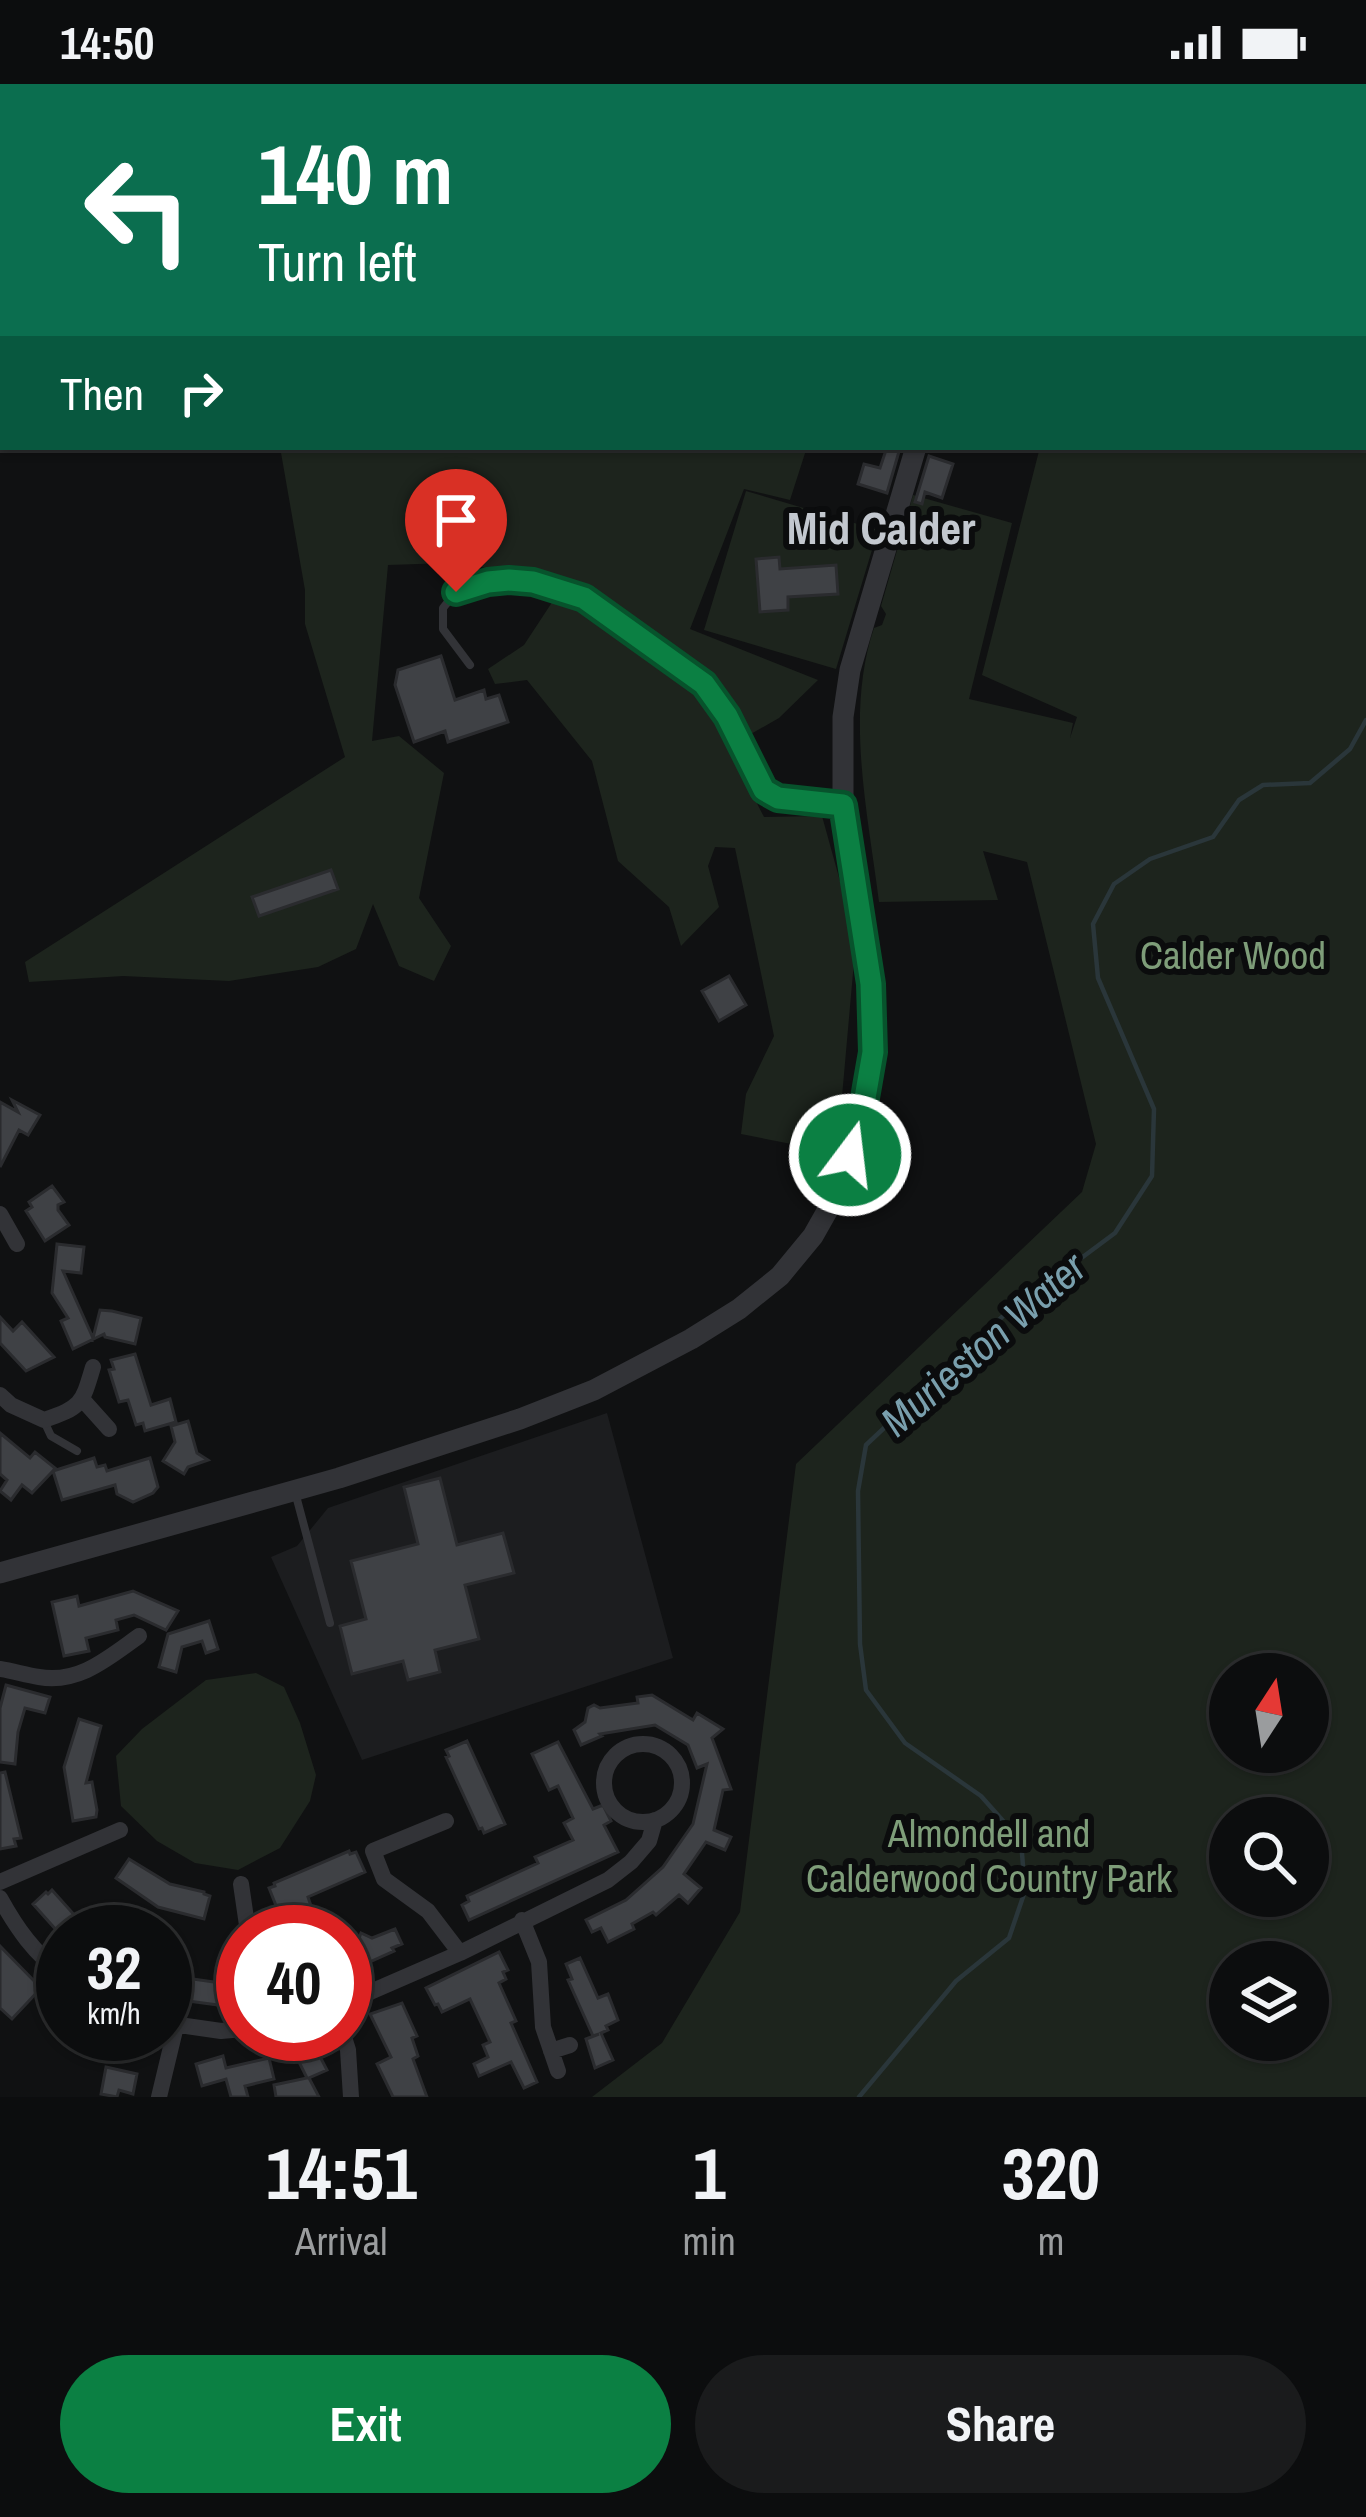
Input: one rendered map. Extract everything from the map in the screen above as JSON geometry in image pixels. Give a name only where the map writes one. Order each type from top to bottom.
[{"type":"street","points":[[0,1573],[295,1490],[520,1419],[594,1390],[691,1340],[739,1309],[779,1276],[813,1236],[839,1190],[861,1121],[873,1052],[871,984],[843,805],[843,717],[850,670],[915,450]]},
{"type":"street","points":[[1,1217],[17,1244]]},
{"type":"street","points":[[0,1395],[44,1420],[83,1400],[93,1367]]},
{"type":"street","points":[[83,1400],[109,1429]]},
{"type":"street","points":[[0,1669],[45,1679],[70,1677],[95,1667],[139,1636]]},
{"type":"street","points":[[372,1991],[608,1880],[631,1862],[649,1841],[655,1820],[676,1804],[682,1778],[671,1755],[659,1747],[630,1745],[607,1768],[604,1790],[618,1813],[634,1821],[655,1820]]},
{"type":"street","points":[[446,1821],[373,1851],[384,1880],[428,1911],[460,1953]]},
{"type":"street","points":[[0,1882],[120,1830]]},
{"type":"street","points":[[241,1884],[244,1905]]},
{"type":"street","points":[[0,1898],[36,1950]]},
{"type":"street","points":[[522,1920],[538,1962],[542,2027],[558,2072]]},
{"type":"street","points":[[551,2051],[570,2045]]},
{"type":"street","points":[[159,2097],[165,2061]]},
{"type":"street","points":[[349,2061],[351,2097]]},
{"type":"lane","points":[[470,665],[443,629],[443,608],[456,592],[509,580],[533,582],[584,598],[704,684],[727,716],[764,790],[778,798],[843,805]]},
{"type":"lane","points":[[44,1420],[51,1436],[77,1451]]},
{"type":"lane","points":[[295,1490],[330,1623]]},
{"type":"shaded area","points":[[607,1413],[673,1658],[362,1760],[271,1557],[297,1546],[328,1508]]},
{"type":"green space","points":[[281,450],[806,450],[790,500],[744,489],[690,629],[818,680],[779,718],[728,747],[764,817],[822,816],[856,939],[837,1153],[741,1134],[746,1094],[774,1036],[735,848],[715,847],[708,866],[719,907],[681,946],[669,907],[618,861],[592,761],[527,680],[495,684],[488,669],[524,645],[568,578],[449,563],[388,565],[372,741],[399,736],[444,773],[419,898],[451,946],[434,981],[399,966],[373,904],[356,949],[318,967],[229,981],[123,976],[29,982],[25,962],[345,757],[305,624],[305,590]]},
{"type":"green space","name":"Almondell and Calderwood Country Park","points":[[1039,450],[1366,450],[1366,2097],[592,2097],[662,2043],[740,1912],[796,1464],[1082,1192],[1096,1144],[1027,862],[983,851],[998,900],[879,902],[865,799],[861,695],[865,661],[874,628],[882,625],[886,614],[881,606],[913,495],[1012,523],[969,699],[1073,723],[1070,738],[1077,717],[982,675]]},
{"type":"green space","points":[[746,491],[878,530],[836,669],[704,630]]},
{"type":"green space","points":[[256,1673],[284,1687],[300,1723],[316,1775],[310,1801],[280,1848],[238,1870],[195,1863],[157,1841],[121,1806],[116,1756],[142,1729],[206,1680]]},
{"type":"building","points":[[886,450],[899,450],[887,493],[858,484],[864,464],[880,468]]},
{"type":"building","points":[[929,456],[953,464],[942,498],[925,492],[922,504],[915,502]]},
{"type":"building","points":[[779,557],[780,569],[836,565],[838,594],[788,597],[788,610],[760,612],[756,559]]},
{"type":"building","points":[[441,656],[455,700],[484,690],[486,699],[499,695],[508,722],[448,742],[445,731],[414,742],[395,685],[398,670]]},
{"type":"building","points":[[331,870],[338,889],[259,916],[252,897]]},
{"type":"building","points":[[729,976],[746,1005],[719,1021],[702,991]]},
{"type":"building","points":[[12,1100],[40,1115],[28,1135],[19,1130],[0,1167],[0,1102],[18,1112]]},
{"type":"building","points":[[52,1186],[64,1202],[58,1210],[69,1225],[45,1241],[26,1211],[32,1207],[29,1202]]},
{"type":"building","points":[[57,1244],[84,1247],[81,1273],[63,1271],[93,1338],[100,1310],[112,1311],[141,1318],[135,1344],[104,1334],[73,1349],[61,1321],[68,1318],[52,1293]]},
{"type":"building","points":[[0,1317],[13,1331],[22,1322],[54,1357],[26,1371],[0,1343]]},
{"type":"building","points":[[135,1354],[151,1405],[170,1399],[176,1422],[145,1431],[143,1423],[136,1425],[128,1400],[119,1402],[109,1370],[114,1369],[111,1360]]},
{"type":"building","points":[[188,1421],[197,1453],[208,1460],[188,1467],[184,1474],[163,1461],[175,1442],[171,1426]]},
{"type":"building","points":[[0,1433],[30,1458],[35,1452],[55,1468],[32,1493],[22,1485],[11,1500],[0,1491],[7,1480],[0,1474]]},
{"type":"building","points":[[94,1458],[97,1467],[105,1465],[107,1471],[150,1458],[158,1487],[133,1502],[117,1494],[115,1485],[62,1500],[53,1471]]},
{"type":"building","points":[[440,1478],[457,1545],[503,1533],[514,1573],[465,1585],[479,1639],[435,1650],[440,1672],[408,1680],[403,1661],[352,1674],[340,1626],[366,1619],[351,1561],[418,1544],[404,1487]]},
{"type":"building","points":[[133,1591],[178,1611],[166,1630],[134,1615],[116,1620],[118,1630],[86,1638],[89,1651],[64,1656],[52,1602],[77,1596],[79,1606]]},
{"type":"building","points":[[209,1621],[218,1649],[206,1653],[202,1641],[182,1647],[176,1672],[159,1667],[168,1634]]},
{"type":"building","points":[[6,1685],[50,1697],[45,1713],[25,1708],[15,1764],[0,1762],[0,1708]]},
{"type":"building","points":[[652,1695],[693,1720],[697,1713],[723,1729],[712,1738],[731,1789],[723,1790],[714,1830],[731,1837],[725,1850],[706,1842],[684,1874],[701,1888],[688,1903],[679,1895],[656,1915],[653,1912],[632,1924],[634,1929],[608,1942],[601,1928],[592,1932],[586,1920],[626,1900],[663,1867],[693,1824],[707,1764],[697,1768],[688,1745],[655,1725],[600,1734],[581,1745],[574,1730],[594,1705],[638,1703],[637,1697]]},
{"type":"building","points":[[79,1719],[101,1726],[86,1783],[92,1782],[97,1810],[96,1817],[73,1821],[64,1767]]},
{"type":"building","points":[[467,1741],[505,1824],[484,1833],[446,1757],[446,1750]]},
{"type":"building","points":[[558,1742],[593,1809],[603,1805],[611,1821],[604,1825],[618,1852],[469,1920],[462,1905],[469,1901],[467,1896],[538,1863],[535,1857],[573,1840],[564,1823],[573,1818],[558,1786],[549,1790],[532,1754]]},
{"type":"building","points":[[5,1772],[21,1838],[14,1839],[16,1846],[0,1849],[0,1773]]},
{"type":"building","points":[[349,1851],[356,1852],[365,1872],[308,1897],[311,1905],[276,1905],[269,1888]]},
{"type":"building","points":[[129,1859],[170,1884],[204,1892],[210,1896],[204,1919],[192,1916],[192,1905],[155,1905],[116,1878]]},
{"type":"building","points":[[52,1890],[65,1905],[33,1904]]},
{"type":"building","points":[[395,1929],[402,1944],[372,1961],[372,1938]]},
{"type":"building","points":[[0,1946],[36,1983],[36,1993],[12,2019],[0,2008]]},
{"type":"building","points":[[499,1952],[508,1970],[499,1983],[537,2082],[524,2088],[511,2062],[479,2076],[474,2064],[488,2057],[483,2045],[490,2042],[470,1999],[442,2012],[426,1988]]},
{"type":"building","points":[[580,1958],[598,1998],[608,1994],[618,2020],[601,2033],[613,2060],[595,2068],[586,2039],[599,2034],[593,2036],[568,1980],[572,1979],[566,1964]]},
{"type":"building","points":[[192,1979],[216,1982],[216,2005],[192,2002]]},
{"type":"building","points":[[402,2003],[417,2036],[412,2038],[418,2056],[413,2059],[427,2097],[393,2097],[377,2064],[391,2057],[372,2013]]},
{"type":"building","points":[[216,2058],[224,2061],[226,2068],[270,2061],[274,2079],[245,2086],[248,2097],[231,2097],[226,2079],[202,2086],[196,2064]]},
{"type":"building","points":[[298,2061],[322,2061],[327,2070],[309,2078],[319,2097],[276,2097],[274,2085],[307,2078]]},
{"type":"building","points":[[106,2067],[137,2074],[133,2094],[119,2090],[117,2097],[101,2094]]},
{"type":"waterway","name":"Murieston Water","points":[[859,2097],[956,1981],[1009,1938],[1025,1891],[1021,1841],[981,1796],[905,1743],[866,1690],[860,1644],[858,1491],[866,1445],[1002,1317],[1115,1233],[1152,1176],[1154,1109],[1098,978],[1093,924],[1114,884],[1150,859],[1213,837],[1239,800],[1263,785],[1310,783],[1350,749],[1366,720]]},
{"type":"district","name":"Mid Calder","points":[[881,527]]},
{"type":"route","points":[[456,592],[509,580],[533,582],[584,598],[704,684],[727,716],[764,790],[778,798],[843,805],[871,984],[873,1052],[850,1155]]},
{"type":"park label","name":"Calder Wood","points":[[1233,955]]}]
